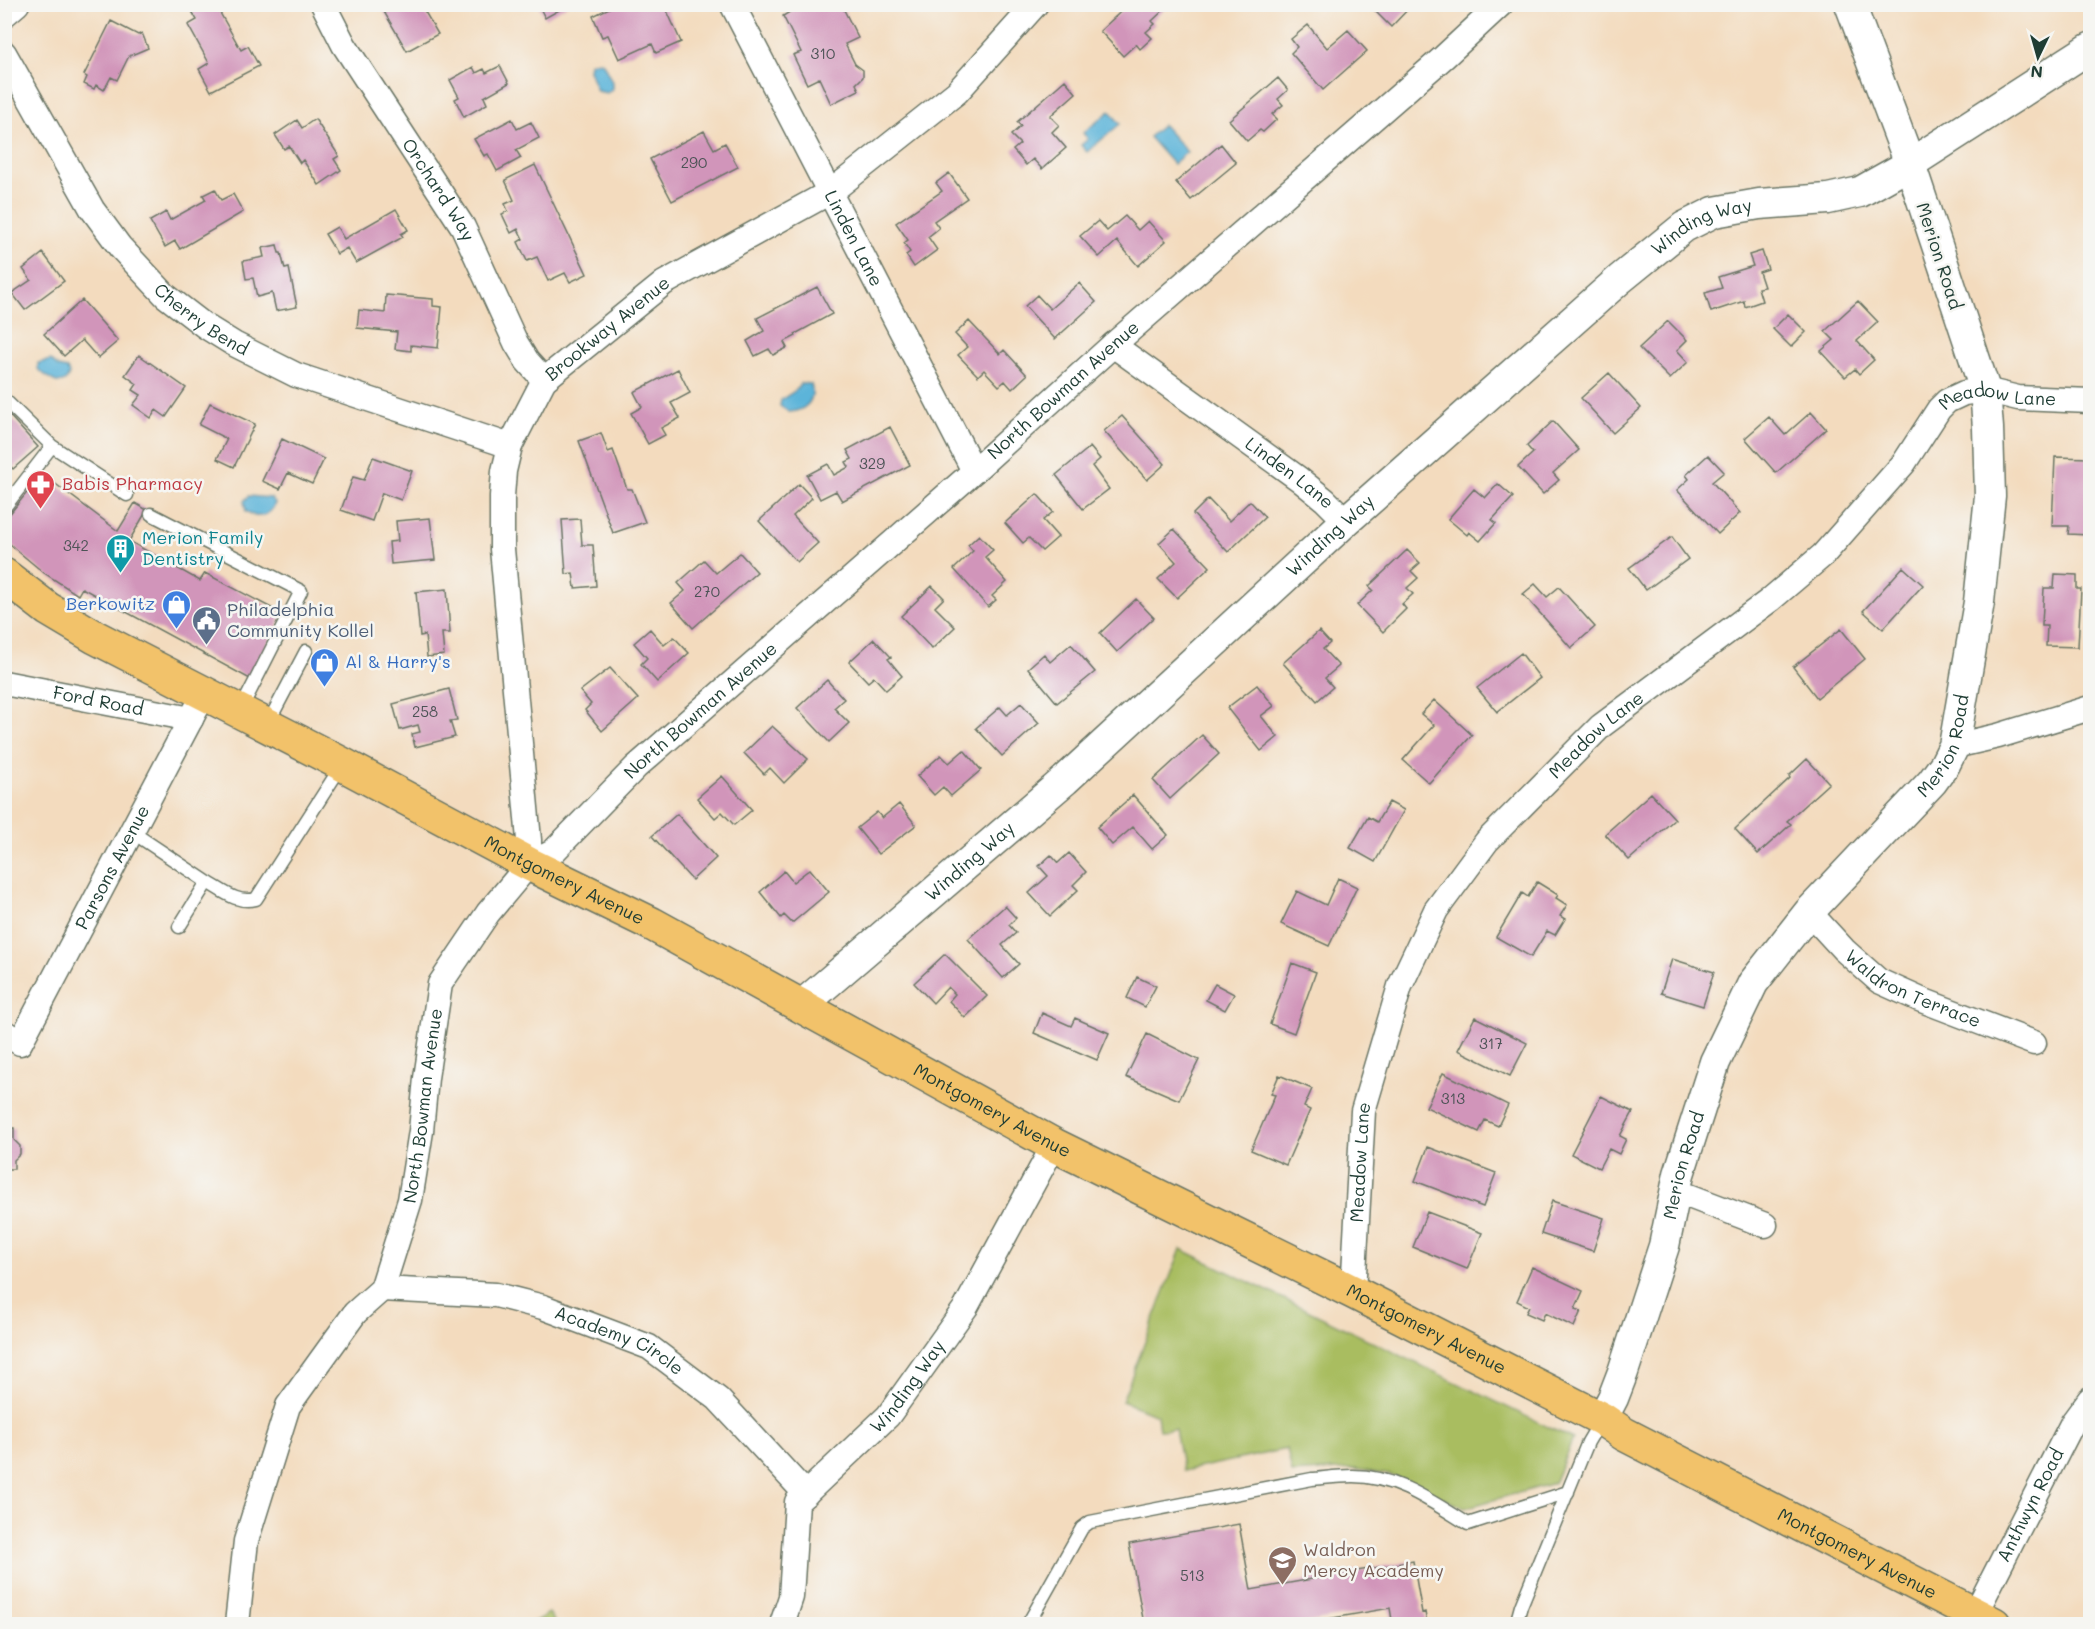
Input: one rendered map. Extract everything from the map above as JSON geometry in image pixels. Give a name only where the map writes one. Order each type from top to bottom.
[{"type":"main road","name":"Montgomery Avenue","points":[[4,575],[40,603],[197,706],[253,719],[342,764],[529,864],[652,924],[1054,1145],[1353,1292],[1602,1419],[1624,1434],[1972,1615]]},
{"type":"street","points":[[4,15],[17,4]]},
{"type":"street","name":"Orchard Way","points":[[323,4],[344,45],[463,227],[516,343],[527,362],[544,380]]},
{"type":"street","name":"Linden Lane","points":[[732,4],[974,471]]},
{"type":"street","name":"Brookway Avenue","points":[[529,864],[529,840],[502,549],[502,496],[504,471],[510,446],[544,380],[664,283],[830,192],[957,93],[1036,4]]},
{"type":"street","name":"North Bowman Avenue","points":[[382,1289],[410,1200],[440,984],[488,913],[529,864],[553,852],[636,767],[974,471],[1113,345],[1444,57],[1501,4]]},
{"type":"street","name":"Merion Road","points":[[1602,1419],[1620,1381],[1646,1304],[1664,1246],[1679,1174],[1715,1062],[1754,983],[1809,912],[1932,782],[1954,746],[1979,602],[1990,496],[1984,390],[1910,164],[1850,4]]},
{"type":"street","points":[[1910,164],[2091,48]]},
{"type":"street","name":"Cherry Bend","points":[[4,53],[92,209],[120,247],[171,300],[205,326],[234,344],[296,375],[510,446]]},
{"type":"street","name":"Winding Way","points":[[801,1006],[1072,774],[1346,522],[1620,279],[1684,227],[1714,212],[1759,204],[1828,200],[1860,192],[1910,164]]},
{"type":"street","name":"Linden Lane","points":[[1113,345],[1299,479],[1325,500],[1346,522]]},
{"type":"street","name":"Meadow Lane","points":[[1353,1292],[1363,1111],[1400,986],[1436,910],[1487,841],[1601,726],[1770,600],[1823,555],[1905,463],[1939,409],[1947,401],[1964,393],[1984,390],[2018,398],[2091,401]]},
{"type":"street","name":"Ford Road","points":[[4,683],[197,706]]},
{"type":"street","name":"Parsons Avenue","points":[[12,1037],[132,832],[197,706]]},
{"type":"street","points":[[1954,746],[1998,736],[2091,708]]},
{"type":"street","name":"Waldron Terrace","points":[[1809,912],[1844,950],[1879,981],[1919,999],[2034,1042]]},
{"type":"street","name":"Winding Way","points":[[782,1624],[791,1597],[797,1502],[888,1416],[960,1316],[1054,1145]]},
{"type":"street","points":[[1676,1191],[1765,1225]]},
{"type":"street","points":[[237,1624],[246,1540],[288,1406],[355,1313],[382,1289]]},
{"type":"street","name":"Academy Circle","points":[[382,1289],[496,1295],[543,1306],[649,1347],[718,1399],[806,1494]]},
{"type":"street","name":"Anthwyn Road","points":[[1972,1615],[2073,1422],[2091,1399]]},
{"type":"lane","points":[[4,399],[52,446],[127,495]]},
{"type":"lane","points":[[4,508],[52,446]]},
{"type":"lane","points":[[151,514],[302,591],[253,719]]},
{"type":"lane","points":[[253,719],[306,651]]},
{"type":"lane","points":[[132,832],[234,898],[245,902],[256,899],[342,764]]},
{"type":"lane","points":[[179,927],[207,882]]},
{"type":"lane","points":[[1516,1624],[1521,1606],[1588,1442],[1602,1419]]},
{"type":"lane","points":[[1028,1624],[1068,1551],[1082,1528],[1090,1522],[1312,1479],[1353,1476],[1401,1485],[1468,1524],[1568,1492]]},
{"type":"green space","points":[[1181,1249],[1573,1439],[1554,1483],[1465,1508],[1390,1475],[1354,1469],[1292,1473],[1287,1449],[1183,1471],[1175,1429],[1159,1430],[1157,1415],[1122,1401]]},
{"type":"green space","points":[[549,1613],[556,1624],[530,1624]]},
{"type":"water","points":[[598,61],[603,63],[612,82],[612,89],[607,93],[597,91],[589,70],[590,63]]},
{"type":"water","points":[[1110,111],[1120,124],[1087,152],[1081,145],[1088,139],[1083,133]]},
{"type":"water","points":[[1163,125],[1187,152],[1173,164],[1149,137]]},
{"type":"water","points":[[51,360],[58,367],[67,369],[69,374],[63,382],[55,381],[38,369],[38,363]]},
{"type":"water","points":[[801,383],[811,384],[810,400],[800,410],[789,412],[780,406],[781,400],[796,390]]},
{"type":"water","points":[[249,496],[271,498],[275,503],[268,513],[255,516],[246,512],[244,501]]},
{"type":"building","points":[[196,4],[222,4],[224,8],[219,11],[241,50],[248,46],[259,66],[211,91],[199,69],[209,63],[188,25],[197,20],[190,8]]},
{"type":"building","points":[[538,4],[570,4],[545,18]]},
{"type":"building","points":[[617,4],[664,4],[681,42],[656,53],[652,44],[619,59],[608,35],[602,37],[593,16]]},
{"type":"building","points":[[790,4],[841,4],[858,38],[845,44],[855,64],[863,70],[863,77],[856,84],[859,90],[831,104],[819,78],[807,84],[793,55],[801,52],[783,16],[793,10]]},
{"type":"building","points":[[1129,4],[1170,4],[1152,21],[1155,24],[1146,32],[1152,38],[1140,49],[1136,44],[1123,56],[1100,31]]},
{"type":"building","points":[[1368,4],[1413,4],[1391,27]]},
{"type":"building","points":[[380,5],[421,5],[438,34],[407,51]]},
{"type":"building","points":[[111,21],[138,35],[142,33],[148,48],[129,56],[117,80],[111,77],[104,90],[96,85],[94,89],[84,84],[87,77],[84,75]]},
{"type":"building","points":[[1308,25],[1327,48],[1348,30],[1367,51],[1323,90],[1291,53],[1297,47],[1291,39]]},
{"type":"building","points":[[500,66],[509,83],[484,97],[487,104],[464,117],[455,99],[459,97],[450,80],[473,67],[476,73],[484,69],[486,73]]},
{"type":"building","points":[[1278,78],[1288,90],[1278,99],[1283,105],[1272,114],[1277,119],[1263,132],[1260,130],[1247,141],[1229,120]]},
{"type":"building","points":[[1065,80],[1076,93],[1050,116],[1059,125],[1052,132],[1066,148],[1042,169],[1033,159],[1026,165],[1013,150],[1020,144],[1011,135],[1021,126],[1017,122]]},
{"type":"building","points":[[315,119],[339,156],[334,159],[341,170],[319,185],[303,160],[300,163],[289,146],[284,149],[275,135],[297,120],[302,128]]},
{"type":"building","points":[[512,119],[517,129],[531,122],[539,138],[516,150],[521,158],[497,171],[488,154],[484,156],[474,139]]},
{"type":"building","points":[[704,131],[714,149],[725,143],[738,167],[672,201],[650,159]]},
{"type":"building","points":[[1221,144],[1236,163],[1191,200],[1176,182]]},
{"type":"building","points":[[535,165],[587,274],[570,282],[565,273],[548,281],[537,257],[527,261],[518,242],[523,239],[518,229],[511,233],[502,214],[508,211],[505,204],[514,200],[505,180]]},
{"type":"building","points":[[949,173],[967,198],[934,221],[939,228],[928,237],[937,250],[914,267],[906,255],[910,252],[904,243],[908,240],[896,223],[942,191],[936,183]]},
{"type":"building","points":[[215,189],[221,200],[233,194],[243,212],[180,249],[175,241],[165,247],[150,221],[166,212],[170,220],[206,200],[203,195]]},
{"type":"building","points":[[396,209],[408,230],[401,234],[403,237],[356,263],[347,248],[337,254],[325,234],[337,227],[344,239]]},
{"type":"building","points":[[1125,216],[1138,230],[1148,221],[1166,241],[1138,266],[1117,241],[1099,257],[1080,236],[1098,221],[1107,231]]},
{"type":"building","points":[[277,245],[285,269],[289,268],[297,307],[276,311],[272,293],[257,297],[253,278],[246,279],[243,261],[264,257],[262,248]]},
{"type":"building","points":[[1762,251],[1768,269],[1759,272],[1764,287],[1758,288],[1762,301],[1745,307],[1744,301],[1711,312],[1705,293],[1722,288],[1718,277],[1753,266],[1749,255]]},
{"type":"building","points":[[43,253],[64,281],[25,310],[12,293],[31,280],[23,269]]},
{"type":"building","points":[[1079,283],[1096,302],[1055,339],[1025,306],[1037,295],[1050,309]]},
{"type":"building","points":[[817,287],[832,314],[784,342],[787,348],[773,355],[769,349],[755,356],[747,341],[764,331],[757,318]]},
{"type":"building","points":[[386,295],[433,299],[433,306],[442,307],[438,348],[411,345],[411,351],[395,349],[397,332],[357,328],[359,310],[385,313]]},
{"type":"building","points":[[82,300],[118,341],[98,358],[82,340],[64,356],[44,334]]},
{"type":"building","points":[[1858,301],[1878,322],[1857,341],[1874,360],[1859,374],[1855,369],[1845,377],[1821,351],[1834,340],[1825,331]]},
{"type":"building","points":[[1788,314],[1806,332],[1791,347],[1773,329]]},
{"type":"building","points":[[969,321],[1000,354],[1004,350],[1027,375],[1012,389],[1005,381],[999,386],[984,370],[978,376],[958,355],[967,347],[955,334]]},
{"type":"building","points":[[1668,321],[1687,340],[1677,350],[1688,362],[1670,379],[1639,348]]},
{"type":"building","points":[[139,355],[186,388],[166,417],[156,410],[151,418],[133,405],[141,395],[133,390],[137,384],[125,375]]},
{"type":"building","points":[[678,369],[690,393],[671,403],[680,418],[661,428],[665,435],[648,444],[631,413],[642,407],[634,392]]},
{"type":"building","points":[[1609,373],[1641,408],[1613,433],[1581,398]]},
{"type":"building","points":[[210,403],[255,424],[234,467],[217,459],[227,439],[199,425]]},
{"type":"building","points":[[1811,412],[1826,429],[1776,473],[1745,438],[1769,417],[1785,435]]},
{"type":"building","points":[[7,413],[38,447],[13,469],[4,460],[4,415]]},
{"type":"building","points":[[1122,416],[1165,464],[1147,480],[1104,431]]},
{"type":"building","points":[[1553,421],[1579,450],[1553,473],[1559,480],[1543,494],[1518,467],[1533,453],[1527,446]]},
{"type":"building","points":[[890,427],[910,465],[842,501],[836,491],[820,499],[807,475],[828,464],[834,475],[849,467],[846,462],[852,459],[847,450]]},
{"type":"building","points":[[601,433],[608,452],[613,450],[627,489],[632,489],[645,522],[613,533],[579,441]]},
{"type":"building","points":[[282,439],[324,459],[312,484],[288,473],[280,489],[262,481]]},
{"type":"building","points":[[1090,447],[1100,459],[1092,466],[1109,489],[1083,509],[1056,475]]},
{"type":"building","points":[[1708,455],[1724,472],[1712,482],[1740,513],[1718,534],[1677,490],[1689,479],[1686,475]]},
{"type":"building","points":[[373,457],[412,471],[401,500],[382,493],[372,521],[341,510],[353,477],[364,480]]},
{"type":"building","points":[[2055,457],[2090,458],[2090,535],[2068,534],[2069,526],[2052,526]]},
{"type":"building","points":[[45,476],[118,531],[135,503],[147,510],[129,541],[200,581],[205,573],[283,614],[250,679],[82,588],[78,595],[44,573],[14,548],[4,538],[4,521],[38,479],[41,481]]},
{"type":"building","points":[[799,484],[812,498],[793,516],[818,543],[797,562],[759,521]]},
{"type":"building","points":[[1498,484],[1513,497],[1492,520],[1496,523],[1480,541],[1469,532],[1467,535],[1448,519],[1474,489],[1485,498]]},
{"type":"building","points":[[1037,494],[1053,512],[1043,520],[1058,537],[1042,551],[1029,538],[1023,543],[1005,523]]},
{"type":"building","points":[[1208,499],[1229,521],[1250,501],[1265,517],[1228,552],[1193,514]]},
{"type":"building","points":[[430,518],[435,560],[391,564],[389,542],[398,541],[396,521]]},
{"type":"building","points":[[580,519],[582,545],[593,545],[596,586],[575,588],[573,573],[566,574],[562,520]]},
{"type":"building","points":[[1174,529],[1210,567],[1177,598],[1158,579],[1176,562],[1159,543]]},
{"type":"building","points":[[979,535],[993,550],[985,557],[1007,582],[992,596],[996,600],[988,607],[954,569],[973,551],[968,545]]},
{"type":"building","points":[[1672,537],[1688,559],[1646,590],[1629,568]]},
{"type":"building","points":[[1407,550],[1420,563],[1411,571],[1418,578],[1407,588],[1413,594],[1402,604],[1406,609],[1383,632],[1357,605],[1373,590],[1369,586]]},
{"type":"building","points":[[740,553],[757,572],[693,628],[671,603],[685,591],[678,583],[704,560],[716,573]]},
{"type":"building","points":[[1903,567],[1923,585],[1883,629],[1863,611]]},
{"type":"building","points":[[2055,574],[2077,575],[2077,589],[2081,589],[2078,647],[2046,646],[2047,626],[2042,626],[2044,588],[2054,588]]},
{"type":"building","points":[[1535,584],[1547,597],[1559,587],[1595,627],[1571,648],[1523,594]]},
{"type":"building","points":[[932,586],[944,598],[935,607],[955,627],[932,649],[901,616]]},
{"type":"building","points":[[447,589],[450,633],[442,633],[444,655],[427,657],[425,635],[420,636],[416,592]]},
{"type":"building","points":[[1136,599],[1154,618],[1117,652],[1100,633]]},
{"type":"building","points":[[650,629],[664,645],[674,637],[689,653],[657,682],[641,664],[647,658],[634,643]]},
{"type":"building","points":[[1841,629],[1865,659],[1817,698],[1793,667]]},
{"type":"building","points":[[1319,631],[1330,643],[1323,649],[1339,666],[1325,678],[1333,687],[1317,701],[1283,663]]},
{"type":"building","points":[[874,639],[891,657],[888,659],[902,676],[886,690],[874,677],[868,682],[849,662]]},
{"type":"building","points":[[1071,644],[1095,672],[1057,703],[1028,668],[1044,654],[1050,662]]},
{"type":"building","points":[[1521,653],[1540,678],[1497,712],[1477,688]]},
{"type":"building","points":[[610,668],[638,699],[602,731],[585,710],[591,704],[580,691]]},
{"type":"building","points":[[827,680],[844,699],[834,708],[849,723],[829,742],[797,708]]},
{"type":"building","points":[[1257,685],[1274,706],[1261,716],[1278,737],[1261,751],[1227,708]]},
{"type":"building","points":[[449,689],[457,720],[450,721],[455,737],[415,747],[412,734],[420,732],[418,725],[400,730],[393,704]]},
{"type":"building","points":[[1434,700],[1472,735],[1429,783],[1403,760],[1434,725],[1421,714]]},
{"type":"building","points":[[1021,703],[1039,723],[1002,756],[976,728],[1000,707],[1007,715]]},
{"type":"building","points":[[772,726],[808,759],[784,783],[770,768],[764,774],[744,753]]},
{"type":"building","points":[[1202,735],[1219,754],[1170,799],[1153,780]]},
{"type":"building","points":[[964,750],[981,770],[951,796],[943,787],[934,795],[917,776],[941,755],[949,763]]},
{"type":"building","points":[[1807,759],[1829,783],[1787,821],[1791,824],[1758,854],[1735,829]]},
{"type":"building","points":[[722,776],[752,810],[734,825],[722,812],[715,818],[697,798]]},
{"type":"building","points":[[1651,793],[1675,819],[1629,860],[1605,834]]},
{"type":"building","points":[[1133,795],[1168,835],[1152,849],[1133,827],[1112,845],[1097,827]]},
{"type":"building","points":[[1389,802],[1404,810],[1375,862],[1350,848],[1368,817],[1377,822]]},
{"type":"building","points":[[899,804],[916,825],[878,854],[857,828],[877,812],[882,818]]},
{"type":"building","points":[[677,814],[716,858],[692,880],[652,836]]},
{"type":"building","points":[[1069,853],[1086,872],[1073,885],[1078,890],[1050,916],[1029,893],[1048,876],[1039,866],[1051,855],[1058,863]]},
{"type":"building","points":[[810,869],[829,892],[792,923],[784,915],[781,918],[760,892],[784,871],[793,882]]},
{"type":"building","points":[[1338,878],[1357,887],[1329,946],[1281,924],[1297,891],[1326,905]]},
{"type":"building","points":[[1537,882],[1558,895],[1556,898],[1567,905],[1560,916],[1565,919],[1555,935],[1547,931],[1531,957],[1496,937],[1522,893],[1528,897]]},
{"type":"building","points":[[1005,906],[1016,918],[1009,925],[1016,933],[1002,945],[1019,964],[1003,978],[968,939]]},
{"type":"building","points":[[945,954],[987,996],[965,1018],[949,1001],[955,994],[948,987],[933,1003],[914,983]]},
{"type":"building","points":[[1672,959],[1714,972],[1703,1006],[1661,993]]},
{"type":"building","points":[[1292,963],[1316,972],[1294,1033],[1270,1024]]},
{"type":"building","points":[[1137,977],[1156,986],[1145,1007],[1127,998]]},
{"type":"building","points":[[1215,984],[1234,994],[1225,1010],[1206,1000]]},
{"type":"building","points":[[1042,1013],[1071,1026],[1075,1018],[1109,1033],[1097,1060],[1034,1033]]},
{"type":"building","points":[[1475,1017],[1527,1043],[1510,1076],[1458,1050]]},
{"type":"building","points":[[1147,1034],[1199,1060],[1179,1100],[1126,1077]]},
{"type":"building","points":[[1443,1073],[1508,1105],[1498,1126],[1485,1120],[1479,1132],[1426,1107]]},
{"type":"building","points":[[1279,1075],[1312,1089],[1304,1107],[1310,1110],[1286,1165],[1251,1150],[1275,1095],[1271,1094]]},
{"type":"building","points":[[1601,1096],[1633,1112],[1620,1136],[1626,1139],[1619,1154],[1609,1149],[1599,1168],[1571,1154]]},
{"type":"building","points":[[4,1122],[7,1122],[7,1128],[14,1128],[14,1140],[20,1146],[20,1154],[14,1160],[14,1169],[4,1169]]},
{"type":"building","points":[[1428,1147],[1496,1173],[1483,1207],[1415,1181]]},
{"type":"building","points":[[1552,1201],[1604,1218],[1593,1251],[1541,1234]]},
{"type":"building","points":[[1427,1212],[1482,1233],[1467,1269],[1413,1247]]},
{"type":"building","points":[[1532,1267],[1583,1291],[1575,1309],[1581,1311],[1574,1327],[1545,1313],[1542,1320],[1526,1313],[1529,1307],[1517,1301]]},
{"type":"building","name":"Waldron Mercy Academy","points":[[1239,1524],[1251,1590],[1413,1561],[1422,1613],[1425,1612],[1427,1624],[1375,1624],[1392,1620],[1390,1608],[1299,1624],[1144,1624],[1129,1544]]},
{"type":"place","name":"Babis Pharmacy","points":[[41,510]]},
{"type":"place","name":"Merion Family Dentistry","points":[[121,574]]},
{"type":"place","name":"Berkowitz","points":[[176,630]]},
{"type":"place","name":"Philadelphia Community Kollel","points":[[206,646]]},
{"type":"place","name":"Al & Harry's","points":[[324,688]]},
{"type":"place","name":"Waldron Mercy Academy","points":[[1282,1586]]}]
